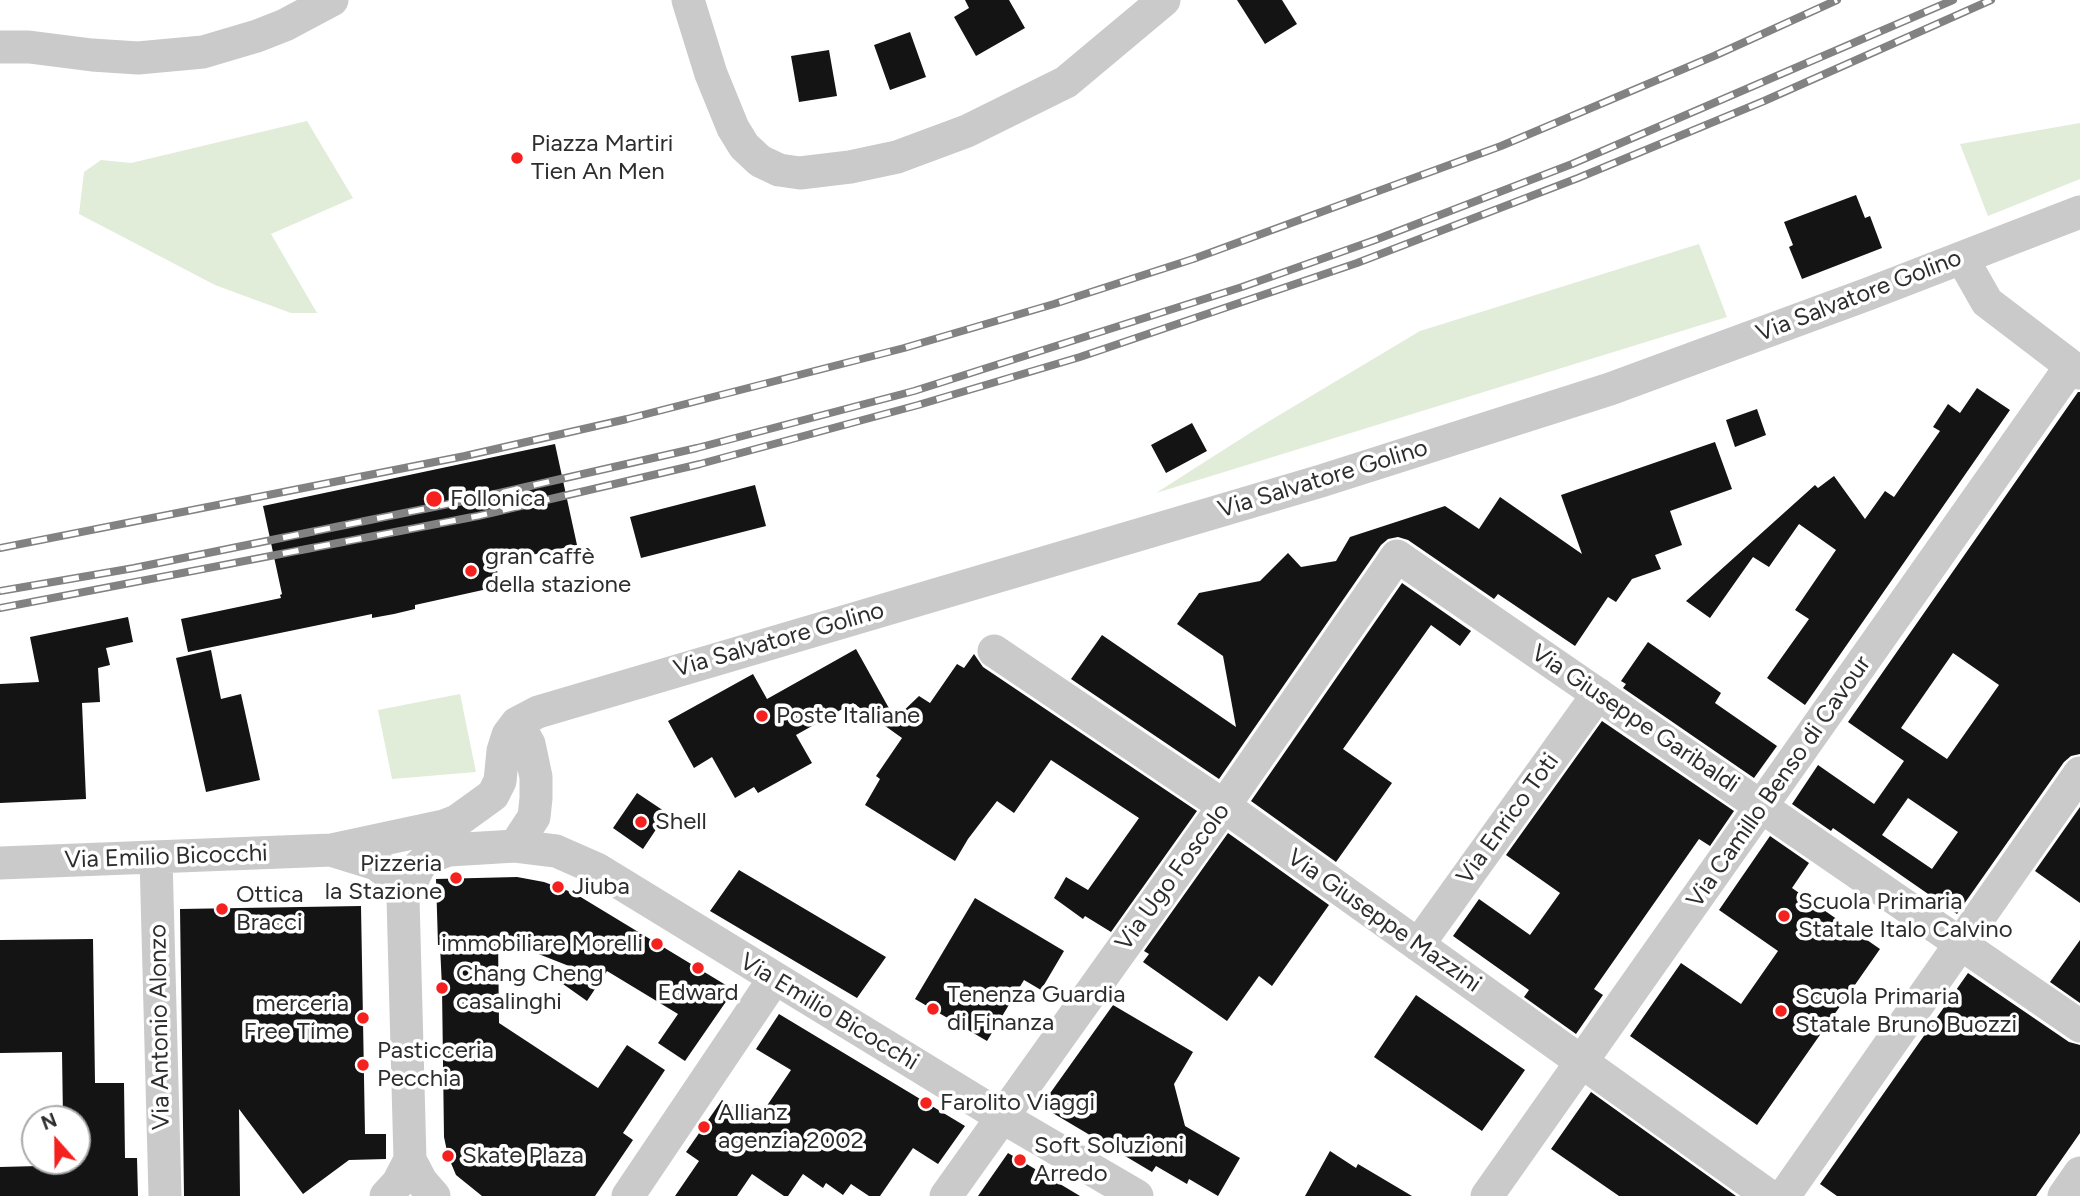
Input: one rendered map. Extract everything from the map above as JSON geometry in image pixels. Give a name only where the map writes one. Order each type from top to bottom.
[{"type":"street","points":[[0,30],[14,47],[138,58],[203,52],[276,29],[332,0]]},
{"type":"street","points":[[688,0],[711,74],[733,128],[744,146],[760,161],[779,170],[800,173],[850,167],[897,157],[967,131],[1066,82],[1164,0]]},
{"type":"street","name":"Via Salvatore Golino","points":[[523,734],[527,716],[1321,481],[1610,389],[2080,212]]},
{"type":"street","points":[[1962,258],[1987,302],[2075,369]]},
{"type":"street","name":"Via Camillo Benso di Cavour","points":[[1487,1196],[2075,369]]},
{"type":"street","name":"Via Giuseppe Garibaldi","points":[[1397,556],[2080,1026]]},
{"type":"street","name":"Via Ugo Foscolo","points":[[946,1196],[1224,806],[1397,556]]},
{"type":"street","name":"Via Giuseppe Mazzini","points":[[994,651],[1224,806],[1769,1196]]},
{"type":"street","name":"Via Enrico Toti","points":[[1418,945],[1598,694]]},
{"type":"street","points":[[331,850],[457,821],[488,799],[497,789],[505,744],[523,734],[536,776],[534,817],[515,846],[495,830],[488,799]]},
{"type":"street","points":[[1784,1196],[2080,773]]},
{"type":"street","name":"Via Emilio Bicocchi","points":[[404,898],[420,865],[429,857],[449,850],[515,846],[556,851],[597,869],[1137,1196]]},
{"type":"street","points":[[331,850],[376,864],[391,875],[404,898],[410,1160],[421,1181],[434,1196]]},
{"type":"street","name":"Via Emilio Bicocchi","points":[[0,863],[331,850]]},
{"type":"street","name":"Via Antonio Alonzo","points":[[156,858],[165,1196]]},
{"type":"street","points":[[628,1196],[775,979]]},
{"type":"street","points":[[386,1196],[398,1182],[410,1160]]},
{"type":"street","points":[[2064,1196],[2080,1173]]},
{"type":"green space","points":[[307,121],[353,198],[271,234],[317,313],[291,313],[215,285],[79,214],[84,172],[101,160],[131,163]]},
{"type":"green space","points":[[2080,123],[2080,179],[1988,216],[1960,144]]},
{"type":"green space","points":[[1699,244],[1727,317],[1156,493],[1261,426],[1420,331]]},
{"type":"green space","points":[[460,694],[476,772],[392,779],[378,710]]},
{"type":"building","points":[[965,0],[1009,0],[1025,28],[976,56],[954,17],[969,8]]},
{"type":"building","points":[[1237,0],[1282,0],[1297,24],[1265,44]]},
{"type":"building","points":[[910,32],[926,77],[890,90],[874,45]]},
{"type":"building","points":[[829,50],[837,96],[799,102],[791,56]]},
{"type":"building","points":[[1856,195],[1865,218],[1870,216],[1882,248],[1802,279],[1789,247],[1793,245],[1784,222]]},
{"type":"building","points":[[1977,388],[2010,410],[1805,705],[1767,678],[1809,619],[1795,610],[1836,550],[1799,524],[1769,567],[1753,557],[1710,618],[1686,601],[1815,485],[1818,488],[1834,476],[1865,519],[1885,491],[1894,497],[1940,431],[1933,427],[1948,404],[1960,413]]},
{"type":"building","points":[[2080,392],[2080,754],[2071,756],[2064,762],[1957,914],[1833,828],[1831,831],[1792,804],[1818,765],[1874,804],[1904,761],[1848,722]],"holes":[[[1953,653],[1999,685],[1947,759],[1901,728]],[[1908,798],[1958,832],[1932,869],[1882,835]]]},
{"type":"building","points":[[1757,409],[1766,435],[1735,447],[1726,420]]},
{"type":"building","points":[[1192,423],[1207,451],[1166,473],[1151,445]]},
{"type":"building","points":[[1715,442],[1732,489],[1670,511],[1682,545],[1655,555],[1661,569],[1632,579],[1616,602],[1608,597],[1575,646],[1498,594],[1494,599],[1408,540],[1398,537],[1388,539],[1381,545],[1219,779],[1071,679],[1102,635],[1236,727],[1223,656],[1177,624],[1199,593],[1260,581],[1288,553],[1301,567],[1336,561],[1350,537],[1445,506],[1479,529],[1500,497],[1582,554],[1561,495]]},
{"type":"building","points":[[555,444],[577,545],[495,563],[501,586],[415,605],[415,609],[394,614],[372,618],[372,614],[188,652],[181,619],[281,598],[263,506]]},
{"type":"building","points":[[755,485],[766,526],[641,558],[630,517]]},
{"type":"building","points":[[1402,583],[1471,631],[1460,646],[1431,625],[1343,749],[1392,783],[1336,862],[1251,801]]},
{"type":"building","points":[[128,617],[133,642],[106,648],[110,665],[98,668],[100,702],[82,703],[86,799],[0,803],[0,684],[39,682],[30,637]]},
{"type":"building","points":[[1648,642],[1721,693],[1715,703],[1777,746],[1754,778],[1623,688],[1626,684],[1621,681]]},
{"type":"building","points":[[856,649],[895,719],[919,696],[930,703],[957,664],[964,668],[974,654],[983,667],[1197,811],[1111,932],[1085,916],[1083,919],[1054,898],[1066,877],[1088,890],[1139,818],[1051,760],[1014,813],[997,801],[955,861],[865,805],[880,779],[876,776],[902,738],[853,703],[796,735],[812,763],[758,793],[754,787],[735,798],[712,757],[694,768],[668,721],[753,674],[767,699]]},
{"type":"building","points":[[211,650],[221,699],[241,694],[260,780],[206,792],[176,658]]},
{"type":"building","points":[[1602,721],[1734,811],[1710,846],[1699,839],[1594,989],[1603,995],[1576,1034],[1524,997],[1529,990],[1453,936],[1479,899],[1530,935],[1560,893],[1506,855]]},
{"type":"building","points":[[637,793],[667,813],[643,849],[613,828]]},
{"type":"building","points":[[2080,807],[2080,903],[2035,871]]},
{"type":"building","points":[[1228,833],[1329,905],[1272,986],[1259,976],[1227,1021],[1143,962],[1149,954],[1144,951]]},
{"type":"building","points":[[1770,836],[1809,863],[1792,888],[1880,949],[1757,1125],[1630,1036],[1681,963],[1741,1004],[1778,951],[1719,910]]},
{"type":"building","points":[[739,870],[886,957],[857,998],[710,911]]},
{"type":"building","points":[[517,877],[544,882],[574,893],[734,990],[685,1061],[658,1043],[678,1014],[607,971],[587,1001],[563,984],[574,968],[498,938],[499,1023],[598,1088],[627,1045],[665,1070],[623,1133],[633,1140],[595,1196],[482,1196],[456,1175],[448,1156],[444,1137],[442,988],[436,879]]},
{"type":"building","points":[[975,898],[1064,951],[1041,990],[1024,980],[987,1041],[915,999]]},
{"type":"building","points":[[361,906],[365,1134],[386,1134],[386,1159],[349,1160],[303,1194],[239,1109],[240,1196],[184,1196],[180,909]]},
{"type":"building","points":[[93,939],[95,1083],[124,1083],[125,1158],[137,1158],[138,1196],[0,1196],[0,1167],[21,1166],[21,1175],[91,1175],[91,1105],[63,1105],[62,1052],[0,1053],[0,940]]},
{"type":"building","points":[[2080,940],[2080,1003],[2050,982]]},
{"type":"building","points":[[1968,973],[2069,1042],[2080,1045],[2080,1133],[2036,1196],[1837,1196],[1820,1184]]},
{"type":"building","points":[[1416,995],[1525,1070],[1482,1131],[1374,1057]]},
{"type":"building","points":[[1113,1005],[1193,1052],[1174,1084],[1185,1126],[1240,1158],[1218,1196],[1189,1179],[1187,1184],[1156,1166],[1152,1172],[1041,1106]]},
{"type":"building","points":[[779,1014],[965,1126],[938,1164],[913,1148],[880,1196],[869,1196],[851,1184],[843,1195],[826,1183],[823,1188],[803,1174],[788,1196],[784,1196],[752,1174],[737,1196],[675,1196],[699,1161],[686,1152],[722,1100],[756,1122],[791,1070],[756,1049]]},
{"type":"building","points":[[1591,1092],[1736,1196],[1619,1196],[1551,1149]]},
{"type":"building","points":[[1330,1151],[1356,1168],[1358,1164],[1412,1196],[1305,1196]]},
{"type":"building","points":[[1008,1153],[1020,1160],[1080,1196],[978,1196]]},
{"type":"railway","points":[[0,548],[465,456],[627,419],[904,348],[1054,304],[1193,259],[1501,146],[1714,56],[1837,0]]},
{"type":"railway","points":[[0,591],[134,568],[473,499],[697,448],[914,391],[1242,287],[1375,240],[1572,164],[1953,0]]},
{"type":"railway","points":[[0,608],[478,516],[700,464],[918,405],[1080,357],[1357,263],[1578,178],[1764,101],[1991,0]]},
{"type":"place","name":"Piazza Martiri Tien An Men","points":[[517,158]]},
{"type":"place","name":"Follonica","points":[[434,499]]},
{"type":"place","name":"gran caffè della stazione","points":[[471,571]]},
{"type":"place","name":"Poste Italiane","points":[[762,716]]},
{"type":"place","name":"Shell","points":[[641,822]]},
{"type":"place","name":"Pizzeria la Stazione","points":[[456,878]]},
{"type":"place","name":"Jiuba","points":[[558,887]]},
{"type":"place","name":"Ottica Bracci","points":[[222,909]]},
{"type":"place","name":"Scuola Primaria Statale Italo Calvino","points":[[1784,916]]},
{"type":"place","name":"immobiliare Morelli","points":[[657,944]]},
{"type":"place","name":"Edward","points":[[698,968]]},
{"type":"place","name":"Chang Cheng casalinghi","points":[[442,988]]},
{"type":"place","name":"Tenenza Guardia di Finanza","points":[[933,1009]]},
{"type":"place","name":"Scuola Primaria Statale Bruno Buozzi","points":[[1781,1011]]},
{"type":"place","name":"merceria Free Time","points":[[363,1018]]},
{"type":"place","name":"Pasticceria Pecchia","points":[[363,1065]]},
{"type":"place","name":"Farolito Viaggi","points":[[926,1103]]},
{"type":"place","name":"Allianz agenzia 2002","points":[[704,1127]]},
{"type":"place","name":"Skate Plaza","points":[[448,1156]]},
{"type":"place","name":"Soft Soluzioni Arredo","points":[[1020,1160]]}]
